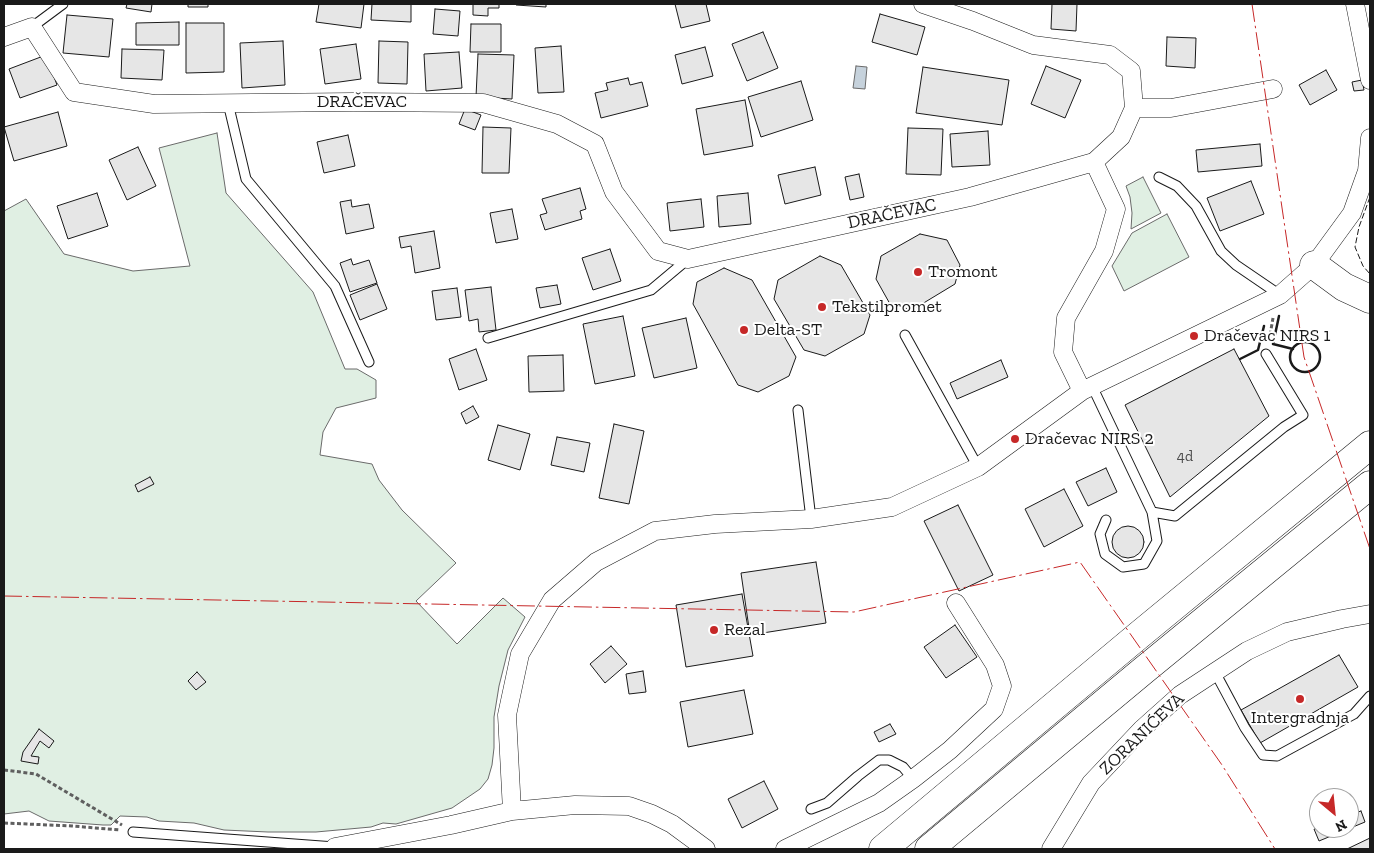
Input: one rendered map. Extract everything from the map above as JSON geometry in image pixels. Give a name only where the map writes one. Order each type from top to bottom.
[{"type":"highway","points":[[1314,265],[1344,287],[1370,299]]},
{"type":"highway","points":[[883,849],[1370,445]]},
{"type":"highway","points":[[929,849],[1370,485]]},
{"type":"street","name":"DRAČEVAC","points":[[32,26],[74,92],[154,104],[228,102],[483,103],[558,124],[595,144],[614,192],[658,251],[688,259],[970,197],[1094,162],[1121,137],[1134,108],[1131,71],[1110,55],[1034,45],[923,4]]},
{"type":"street","points":[[1355,4],[1368,51],[1370,80]]},
{"type":"street","points":[[4,37],[32,26]]},
{"type":"street","points":[[1134,108],[1171,108],[1274,89]]},
{"type":"street","points":[[512,811],[507,715],[520,654],[552,600],[596,562],[655,531],[715,524],[811,519],[892,508],[978,467],[1087,388],[1278,296],[1314,265],[1352,213],[1367,170],[1370,138]]},
{"type":"street","points":[[1087,388],[1063,352],[1066,318],[1104,251],[1116,209],[1094,162]]},
{"type":"street","points":[[785,849],[879,803],[950,750],[994,709],[1002,686],[995,664],[956,603]]},
{"type":"street","name":"ZORANIĆEVA","points":[[1051,849],[1091,783],[1142,730],[1180,695],[1247,651],[1287,632],[1370,614]]},
{"type":"street","points":[[334,848],[512,811],[575,805],[628,806],[652,814],[672,824],[706,849]]},
{"type":"lane","points":[[32,26],[62,4]]},
{"type":"lane","points":[[228,102],[246,179],[335,286],[369,362]]},
{"type":"lane","points":[[1158,176],[1177,186],[1196,206],[1221,251],[1236,265],[1278,296]]},
{"type":"lane","name":"DRAČEVAC","points":[[488,338],[651,290],[688,259]]},
{"type":"lane","points":[[905,335],[978,467]]},
{"type":"lane","points":[[1152,512],[1175,516],[1284,427],[1303,415],[1266,354]]},
{"type":"lane","points":[[1087,388],[1152,512],[1157,541],[1144,564],[1123,567],[1105,554],[1100,534],[1106,520]]},
{"type":"lane","points":[[798,410],[811,519]]},
{"type":"lane","points":[[1215,672],[1244,728],[1263,755],[1277,756],[1354,714],[1370,696]]},
{"type":"lane","points":[[811,809],[827,803],[879,760],[889,760],[903,767],[913,779]]},
{"type":"lane","points":[[133,832],[334,848]]},
{"type":"path","points":[[1266,354],[1278,296]]},
{"type":"path","points":[[4,770],[36,774],[133,832]]},
{"type":"path","points":[[4,823],[72,826],[133,832]]},
{"type":"green space","points":[[217,133],[226,193],[313,292],[345,369],[357,369],[376,380],[376,398],[336,408],[323,432],[320,455],[372,464],[379,480],[402,510],[456,563],[416,601],[457,644],[503,598],[525,617],[508,650],[499,686],[494,717],[492,765],[488,779],[480,789],[452,808],[396,824],[383,823],[371,827],[316,832],[224,830],[194,823],[159,821],[147,817],[120,816],[111,825],[103,825],[49,821],[29,811],[4,814],[4,211],[26,199],[64,254],[133,271],[190,266],[159,148]]},
{"type":"green space","points":[[1143,177],[1161,213],[1131,229],[1132,213],[1130,197],[1126,186]]},
{"type":"green space","points":[[1167,214],[1189,257],[1124,291],[1112,266],[1132,233]]},
{"type":"shaded area","points":[[856,66],[867,67],[865,89],[853,88]]},
{"type":"building","points":[[127,4],[152,4],[151,12],[126,8]]},
{"type":"building","points":[[188,4],[208,4],[208,7],[188,7]]},
{"type":"building","points":[[319,4],[364,4],[361,28],[316,22]]},
{"type":"building","points":[[372,4],[411,4],[411,22],[371,20]]},
{"type":"building","points":[[473,4],[499,4],[499,8],[488,8],[488,16],[473,15]]},
{"type":"building","points":[[546,4],[546,7],[516,5]]},
{"type":"building","points":[[675,4],[706,4],[710,21],[681,28]]},
{"type":"building","points":[[1052,4],[1077,4],[1076,31],[1051,29]]},
{"type":"building","points":[[435,9],[460,11],[458,36],[433,34]]},
{"type":"building","points":[[880,14],[925,27],[917,55],[872,42]]},
{"type":"building","points":[[67,15],[113,19],[109,57],[63,53]]},
{"type":"building","points":[[179,22],[179,45],[136,45],[136,23]]},
{"type":"building","points":[[186,23],[224,23],[224,72],[186,73]]},
{"type":"building","points":[[471,24],[501,24],[501,52],[470,52]]},
{"type":"building","points":[[763,32],[778,68],[747,81],[732,44]]},
{"type":"building","points":[[1167,37],[1196,38],[1195,68],[1166,66]]},
{"type":"building","points":[[283,41],[285,85],[242,88],[240,43]]},
{"type":"building","points":[[379,41],[408,42],[407,84],[378,83]]},
{"type":"building","points":[[356,44],[361,79],[325,84],[320,49]]},
{"type":"building","points":[[561,46],[564,92],[538,93],[535,48]]},
{"type":"building","points":[[705,47],[713,76],[682,84],[675,55]]},
{"type":"building","points":[[122,49],[164,50],[162,80],[121,78]]},
{"type":"building","points":[[459,52],[462,88],[426,91],[424,54]]},
{"type":"building","points":[[478,54],[514,55],[512,99],[476,97]]},
{"type":"building","points":[[46,55],[57,85],[20,98],[9,69]]},
{"type":"building","points":[[1046,66],[1081,80],[1065,118],[1031,104]]},
{"type":"building","points":[[923,67],[1009,80],[1002,125],[916,113]]},
{"type":"building","points":[[1326,70],[1337,90],[1310,105],[1299,85]]},
{"type":"building","points":[[628,78],[630,85],[642,82],[648,106],[601,118],[595,93],[608,90],[606,83]]},
{"type":"building","points":[[1362,80],[1364,90],[1354,91],[1352,82]]},
{"type":"building","points":[[801,81],[813,120],[761,137],[748,97]]},
{"type":"building","points":[[745,100],[753,146],[704,155],[696,109]]},
{"type":"building","points":[[465,109],[481,115],[475,130],[459,124]]},
{"type":"building","points":[[58,112],[67,146],[14,161],[4,127]]},
{"type":"building","points":[[483,127],[511,128],[509,173],[482,173]]},
{"type":"building","points":[[908,128],[943,129],[941,175],[906,174]]},
{"type":"building","points":[[988,131],[990,165],[952,167],[950,134]]},
{"type":"building","points":[[348,135],[355,166],[324,173],[317,142]]},
{"type":"building","points":[[1260,144],[1262,166],[1198,172],[1196,150]]},
{"type":"building","points":[[138,147],[156,186],[127,200],[109,160]]},
{"type":"building","points":[[815,167],[821,195],[785,204],[778,175]]},
{"type":"building","points":[[859,174],[864,197],[850,200],[845,177]]},
{"type":"building","points":[[1251,181],[1264,214],[1220,231],[1207,198]]},
{"type":"building","points":[[580,188],[586,209],[580,211],[582,219],[545,230],[540,215],[547,213],[542,199]]},
{"type":"building","points":[[97,193],[108,226],[68,239],[57,206]]},
{"type":"building","points":[[748,193],[751,224],[719,227],[717,196]]},
{"type":"building","points":[[701,199],[704,227],[670,231],[667,203]]},
{"type":"building","points":[[351,200],[352,207],[369,204],[374,228],[346,234],[340,202]]},
{"type":"building","points":[[512,209],[518,239],[496,243],[490,213]]},
{"type":"building","points":[[434,231],[440,268],[415,273],[411,246],[401,248],[399,237]]},
{"type":"building","name":"Tromont","points":[[920,234],[947,240],[960,265],[955,284],[912,310],[890,304],[876,279],[881,256]]},
{"type":"building","points":[[610,249],[621,281],[593,290],[582,258]]},
{"type":"building","name":"Tekstilpromet","points":[[820,256],[841,265],[870,315],[864,334],[825,356],[804,350],[774,299],[778,280]]},
{"type":"building","points":[[351,259],[353,265],[369,260],[377,283],[350,292],[340,263]]},
{"type":"building","name":"Delta-ST","points":[[724,268],[752,280],[796,357],[789,376],[758,392],[738,385],[693,304],[697,282]]},
{"type":"building","points":[[377,284],[387,309],[360,320],[350,295]]},
{"type":"building","points":[[557,285],[561,304],[540,308],[536,288]]},
{"type":"building","points":[[491,287],[496,330],[479,332],[478,319],[469,321],[465,290]]},
{"type":"building","points":[[457,288],[461,317],[436,320],[432,291]]},
{"type":"building","points":[[623,316],[635,376],[595,384],[583,324]]},
{"type":"building","points":[[686,318],[697,368],[654,378],[642,328]]},
{"type":"building","points":[[476,349],[487,380],[459,390],[449,359]]},
{"type":"building","points":[[1234,349],[1269,416],[1170,497],[1125,405]]},
{"type":"building","points":[[563,355],[564,391],[529,392],[528,356]]},
{"type":"building","points":[[1001,360],[1008,377],[957,399],[950,383]]},
{"type":"building","points":[[473,406],[479,417],[466,424],[461,413]]},
{"type":"building","points":[[614,424],[644,431],[629,504],[599,498]]},
{"type":"building","points":[[498,425],[530,434],[520,470],[488,460]]},
{"type":"building","points":[[557,437],[590,443],[584,472],[551,465]]},
{"type":"building","points":[[1106,468],[1117,492],[1088,506],[1076,482]]},
{"type":"building","points":[[150,477],[154,484],[138,492],[135,485]]},
{"type":"building","points":[[1064,489],[1083,526],[1044,547],[1025,509]]},
{"type":"building","points":[[958,505],[993,575],[959,591],[924,521]]},
{"type":"building","points":[[1128,526],[1134,527],[1139,531],[1143,536],[1143,548],[1139,553],[1134,557],[1128,558],[1122,557],[1117,553],[1113,548],[1112,542],[1113,536],[1117,531],[1122,527]]},
{"type":"building","points":[[816,562],[826,623],[750,635],[741,573]]},
{"type":"building","name":"Rezal","points":[[742,594],[753,656],[686,667],[676,605]]},
{"type":"building","points":[[955,625],[977,657],[946,678],[924,647]]},
{"type":"building","points":[[611,646],[627,664],[605,683],[590,664]]},
{"type":"building","name":"Intergradnja","points":[[1339,655],[1358,687],[1260,743],[1241,710]]},
{"type":"building","points":[[643,671],[646,692],[629,694],[626,674]]},
{"type":"building","points":[[197,672],[206,682],[196,690],[188,681]]},
{"type":"building","points":[[744,690],[753,734],[688,747],[680,702]]},
{"type":"building","points":[[890,724],[896,734],[879,742],[874,732]]},
{"type":"building","points":[[39,729],[54,741],[49,748],[40,741],[31,756],[39,757],[38,764],[21,761],[23,752]]},
{"type":"building","points":[[764,781],[778,809],[742,828],[728,799]]},
{"type":"building","points":[[1361,811],[1365,822],[1359,824],[1359,812]]},
{"type":"building","points":[[1370,838],[1370,849],[1347,849]]},
{"type":"fence","points":[[1370,197],[1359,227],[1355,247],[1363,266],[1370,274]]},
{"type":"wall","points":[[1279,316],[1273,344],[1293,349]]},
{"type":"wall","points":[[1240,359],[1258,350],[1264,326]]},
{"type":"wall","points":[[1305,342],[1311,343],[1319,351],[1320,357],[1319,363],[1311,371],[1305,372],[1299,371],[1291,363],[1290,357],[1291,351],[1299,343],[1305,342]]},
{"type":"power","points":[[1252,4],[1304,357],[1370,549]]},
{"type":"power","points":[[4,596],[854,612],[1080,562],[1222,765],[1275,849]]},
{"type":"place","name":"Tromont","points":[[918,272]]},
{"type":"place","name":"Tekstilpromet","points":[[822,307]]},
{"type":"place","name":"Delta-ST","points":[[744,330]]},
{"type":"place","name":"Dračevac NIRS 1","points":[[1194,336]]},
{"type":"place","name":"Dračevac NIRS 2","points":[[1015,439]]},
{"type":"place","name":"Rezal","points":[[714,630]]},
{"type":"place","name":"Intergradnja","points":[[1300,699]]}]
